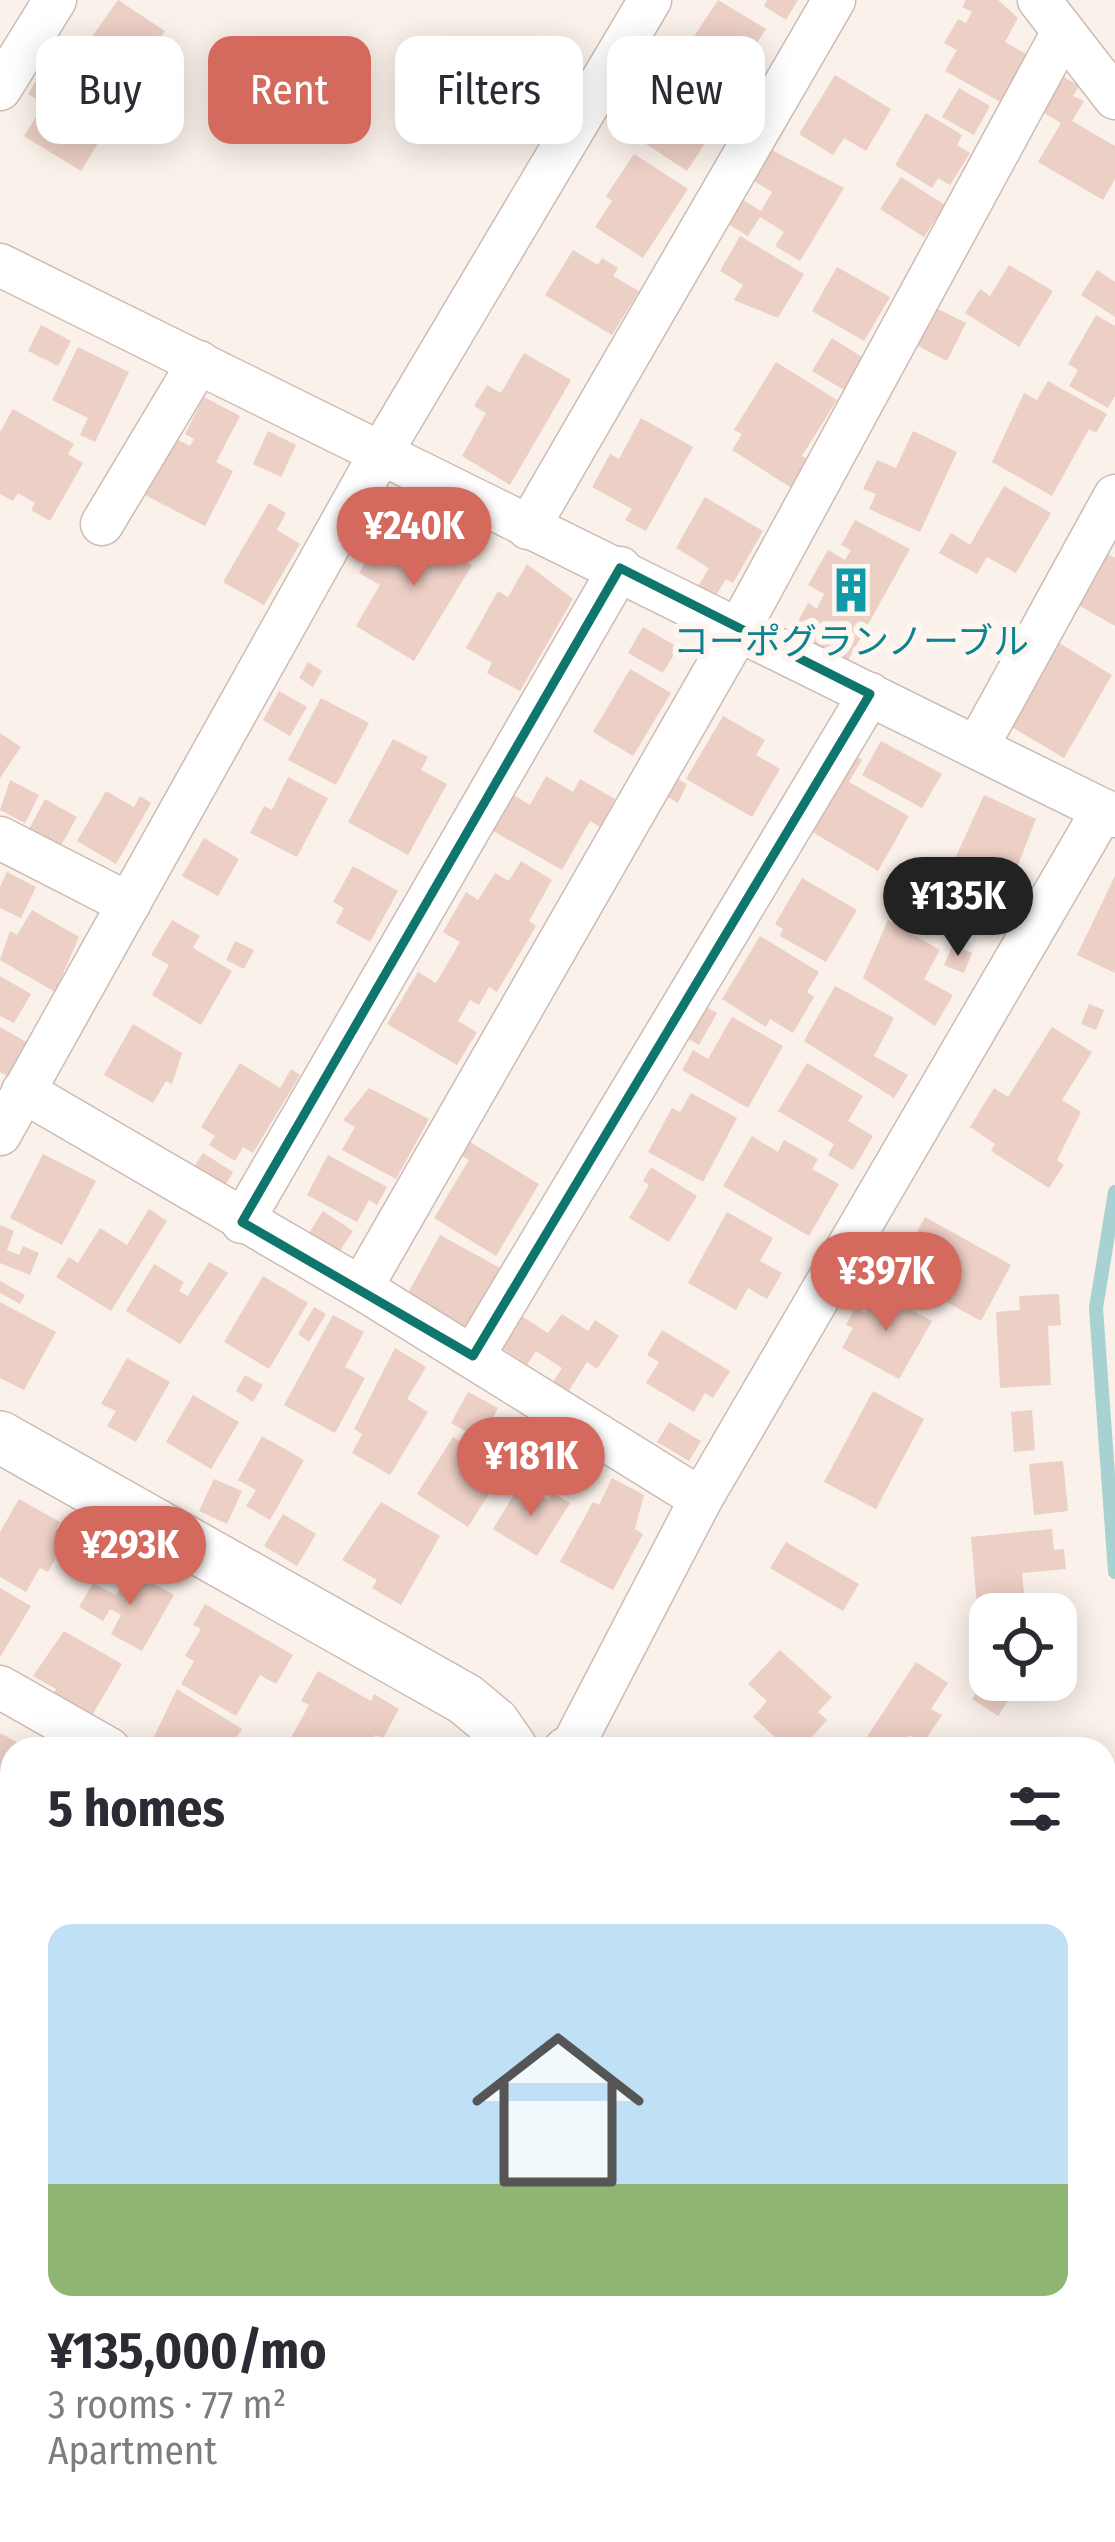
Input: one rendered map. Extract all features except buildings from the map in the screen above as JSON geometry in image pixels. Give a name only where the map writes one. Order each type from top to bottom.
[{"type":"street","points":[[0,89],[55,0]]},
{"type":"street","points":[[0,1134],[379,456],[650,0]]},
{"type":"street","points":[[528,528],[834,0]]},
{"type":"street","points":[[361,1288],[739,628],[1051,16],[1115,98]]},
{"type":"street","points":[[0,265],[1109,813],[701,1499],[577,1737]]},
{"type":"street","points":[[102,524],[199,362]]},
{"type":"street","points":[[977,747],[1115,496]]},
{"type":"street","points":[[242,1222],[620,568]]},
{"type":"street","points":[[473,1356],[871,694]]},
{"type":"street","points":[[0,838],[129,904]]},
{"type":"street","points":[[23,1091],[361,1288],[701,1499]]},
{"type":"street","points":[[0,1437],[465,1699],[504,1737]]},
{"type":"street","points":[[0,1687],[88,1737]]},
{"type":"highlighted area","points":[[620,568],[870,694],[473,1356],[242,1222]]},
{"type":"waterway","points":[[1115,1192],[1096,1308],[1115,1572]]},
{"type":"place","name":"コーポグランノーブル","points":[[851,590]]}]
